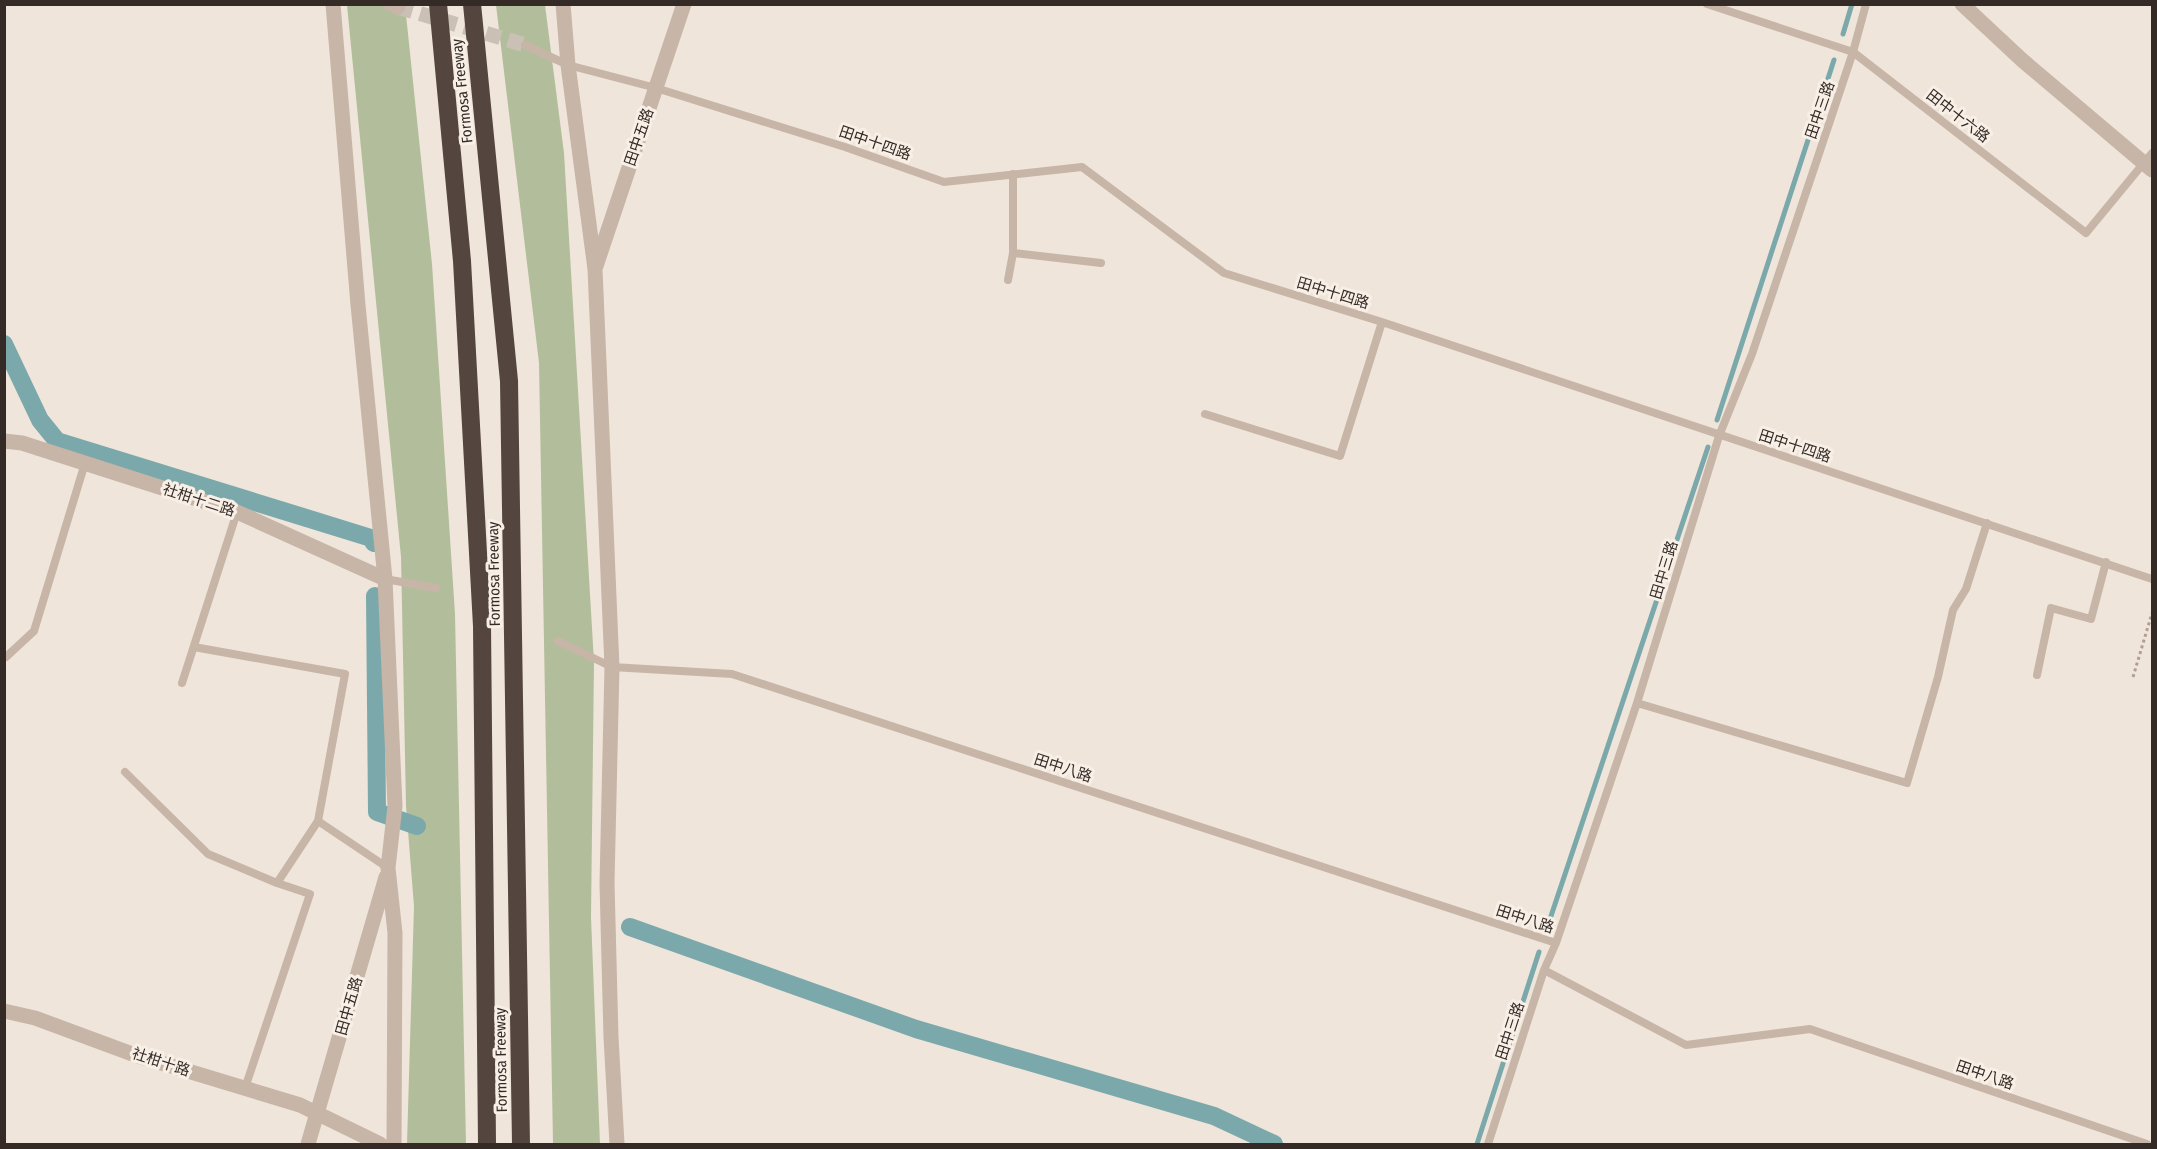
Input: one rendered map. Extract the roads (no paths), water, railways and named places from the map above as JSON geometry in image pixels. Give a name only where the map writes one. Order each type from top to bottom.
[{"type":"highway","name":"Formosa Freeway","points":[[438,4],[462,261],[482,626],[487,1144]]},
{"type":"highway","name":"Formosa Freeway","points":[[472,4],[509,381],[521,1144]]},
{"type":"street","points":[[333,4],[358,305],[386,579],[395,806],[388,868],[395,933],[394,1144]]},
{"type":"street","points":[[563,4],[568,65],[595,269],[612,667],[607,883],[611,1037],[617,1144]]},
{"type":"street","name":"田中五路","points":[[595,269],[684,4]]},
{"type":"street","points":[[1962,4],[2022,60],[2150,162]]},
{"type":"street","name":"社柑十二路","points":[[4,441],[22,443],[237,512],[386,579]]},
{"type":"street","name":"田中五路","points":[[308,1144],[388,868]]},
{"type":"street","name":"社柑十路","points":[[4,1011],[34,1018],[135,1055],[300,1105],[380,1144]]},
{"type":"lane","name":"田中十六路","points":[[1707,4],[1853,52],[2086,233],[2150,162]]},
{"type":"lane","name":"田中三路","points":[[1488,1144],[1637,703],[1719,436],[1752,354],[1853,52],[1866,4]]},
{"type":"lane","name":"田中十四路","points":[[525,45],[568,65],[656,88],[844,147],[944,182],[1082,167],[1224,273],[1382,322],[2152,579]]},
{"type":"lane","points":[[1008,280],[1013,254],[1013,174]]},
{"type":"lane","points":[[1013,254],[1101,263]]},
{"type":"lane","points":[[1205,414],[1340,456],[1382,322]]},
{"type":"lane","points":[[6,657],[34,631],[85,463]]},
{"type":"lane","points":[[182,683],[237,512]]},
{"type":"lane","points":[[1637,703],[1907,783],[1938,677],[1953,610],[1966,589],[1987,523]]},
{"type":"lane","points":[[2037,675],[2051,608],[2091,619],[2106,562]]},
{"type":"lane","points":[[386,579],[436,588]]},
{"type":"lane","name":"田中八路","points":[[558,641],[612,667],[732,674],[1556,943]]},
{"type":"lane","points":[[194,647],[345,674],[318,821],[277,883]]},
{"type":"lane","points":[[125,772],[208,855],[310,894],[245,1089]]},
{"type":"lane","points":[[318,821],[388,868]]},
{"type":"lane","name":"田中八路","points":[[1545,970],[1686,1044],[1810,1029],[2127,1141],[2147,1144]]},
{"type":"waterway","points":[[1843,34],[1852,4]]},
{"type":"waterway","points":[[1717,420],[1834,60]]},
{"type":"waterway","points":[[4,344],[40,420],[57,441],[371,538],[374,543]]},
{"type":"waterway","points":[[1548,925],[1708,447]]},
{"type":"waterway","points":[[375,596],[377,812],[417,826]]},
{"type":"waterway","points":[[630,927],[916,1029],[1214,1116],[1274,1144]]},
{"type":"waterway","points":[[1477,1144],[1539,952]]},
{"type":"tunnel","points":[[398,7],[525,45]]}]
